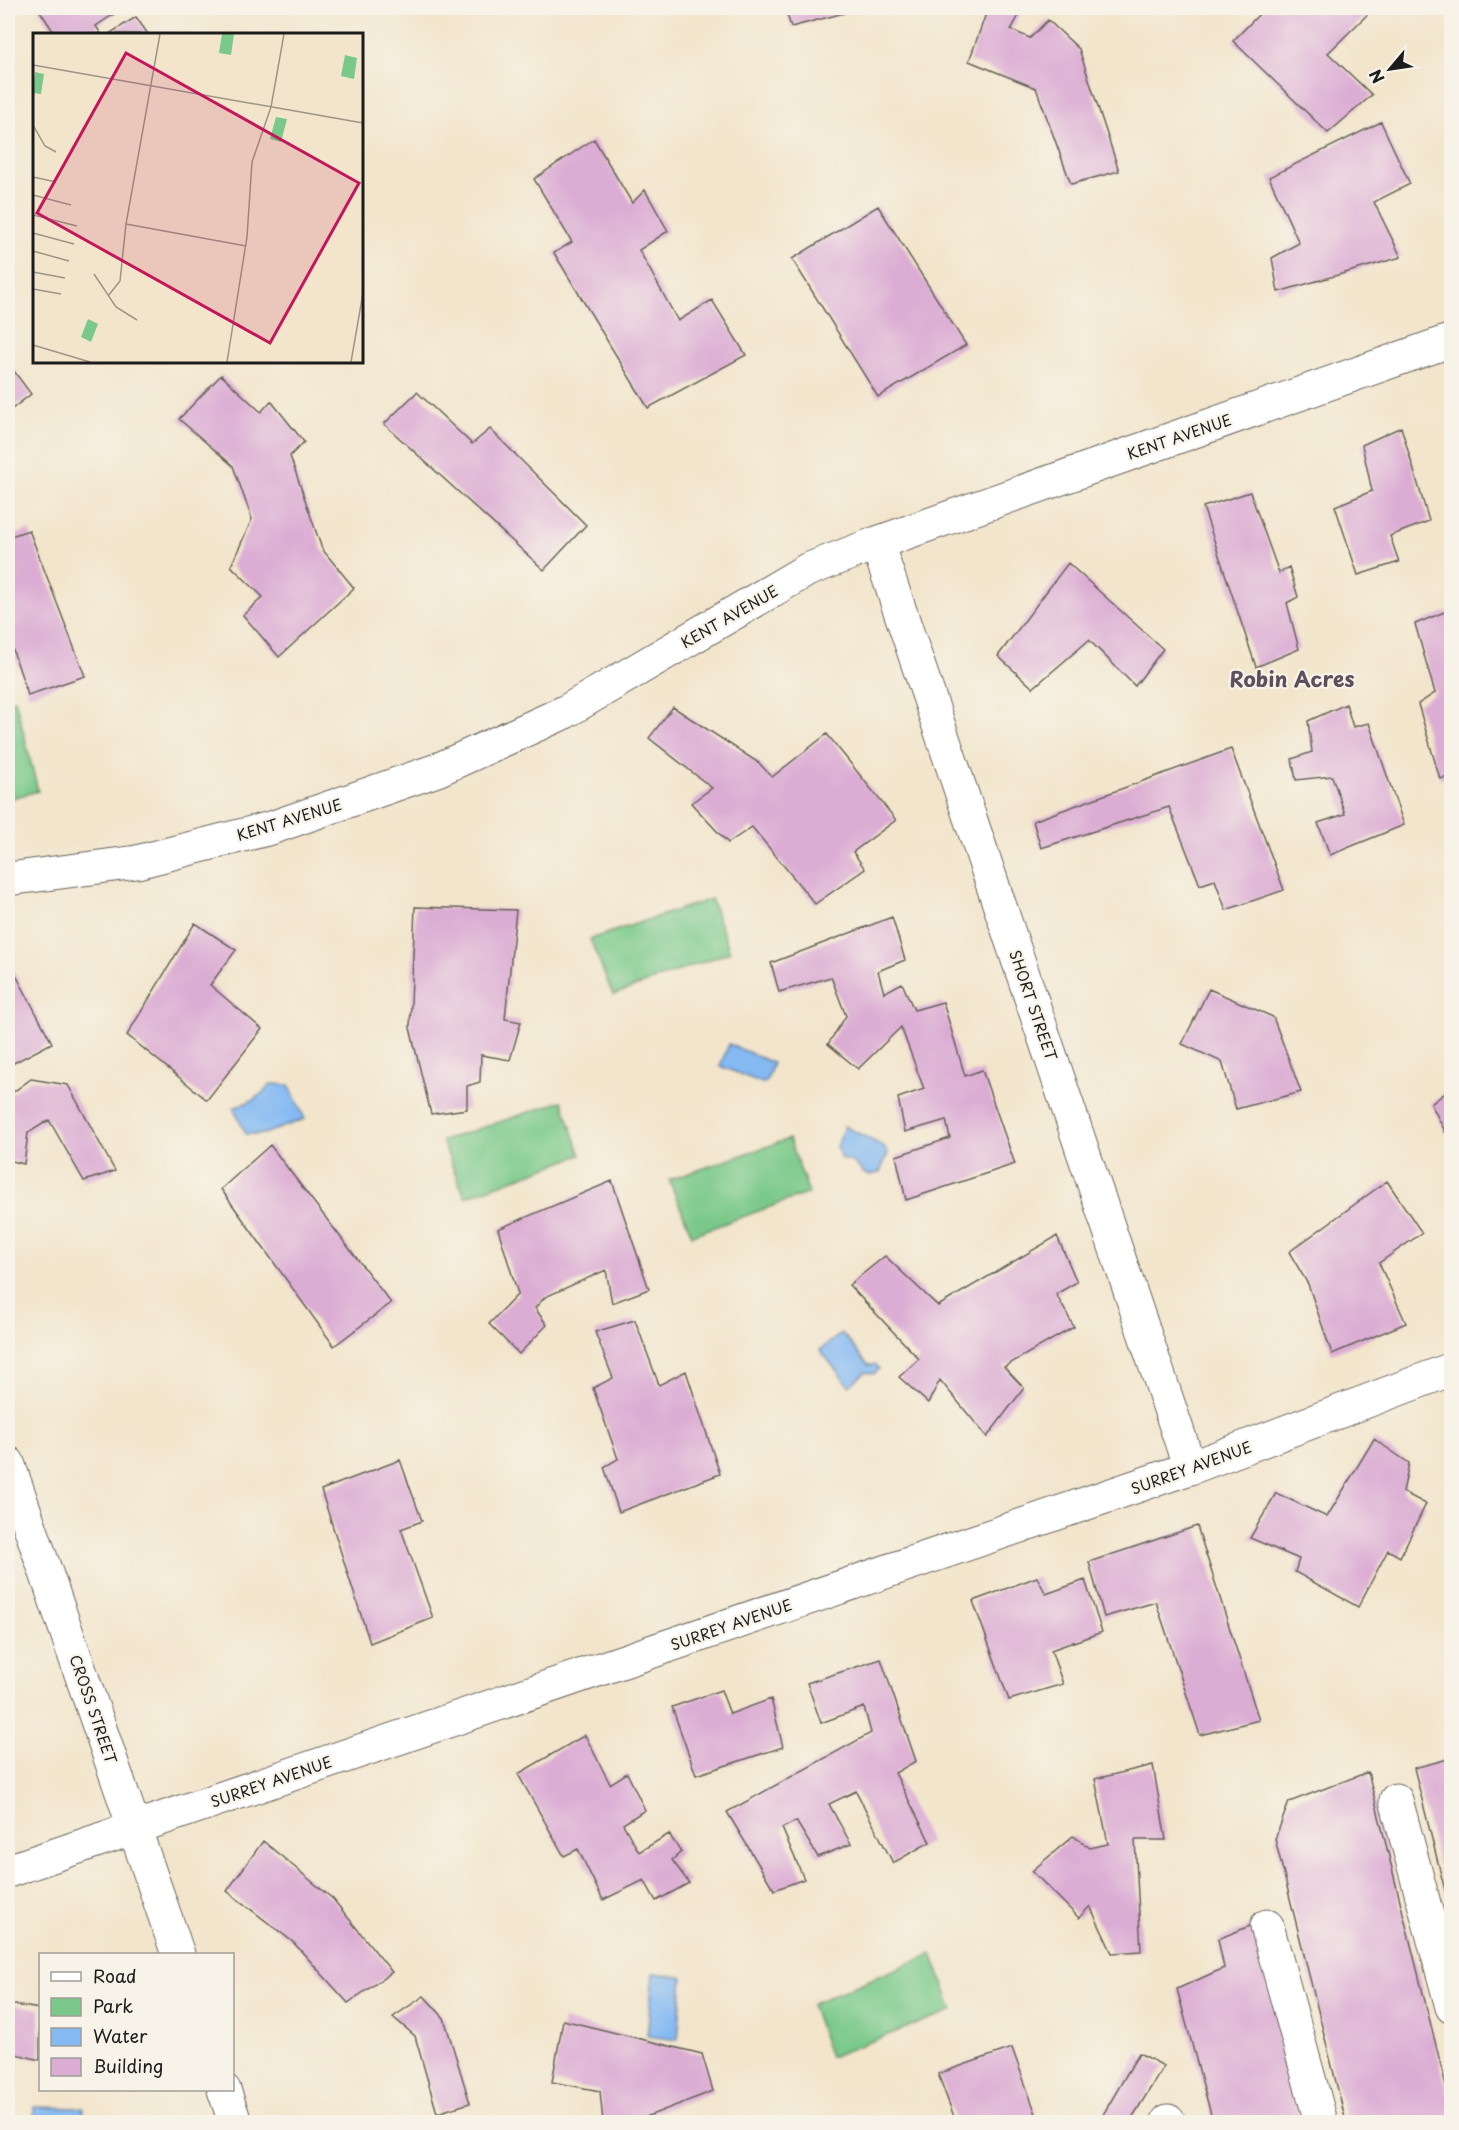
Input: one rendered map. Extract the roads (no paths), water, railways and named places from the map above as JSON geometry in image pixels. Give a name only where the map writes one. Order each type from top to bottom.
[{"type":"street","name":"KENT AVENUE","points":[[8,879],[137,862],[271,828],[437,770],[565,712],[807,570],[877,543],[1452,340]]},
{"type":"street","name":"SHORT STREET","points":[[877,543],[1190,1468]]},
{"type":"street","name":"SURREY AVENUE","points":[[8,1871],[1190,1468],[1452,1369]]},
{"type":"street","name":"CROSS STREET","points":[[8,1463],[178,1953]]},
{"type":"street","points":[[1396,1800],[1452,2007]]},
{"type":"street","points":[[1267,1926],[1321,2122]]},
{"type":"street","points":[[224,2091],[235,2122]]},
{"type":"water","points":[[729,1044],[773,1063],[766,1082],[762,1083],[720,1066]]},
{"type":"water","points":[[271,1084],[289,1085],[305,1119],[264,1134],[246,1134],[233,1108],[254,1099]]},
{"type":"water","points":[[844,1126],[883,1146],[888,1153],[880,1172],[868,1175],[854,1163],[841,1159],[837,1147]]},
{"type":"water","points":[[842,1333],[868,1365],[876,1365],[879,1369],[874,1374],[866,1372],[849,1386],[820,1350]]},
{"type":"water","points":[[653,1973],[683,1977],[678,2040],[647,2036]]},
{"type":"water","points":[[34,2107],[83,2108],[84,2122],[34,2122]]},
{"type":"district","name":"Robin Acres","points":[[1292,678]]}]
